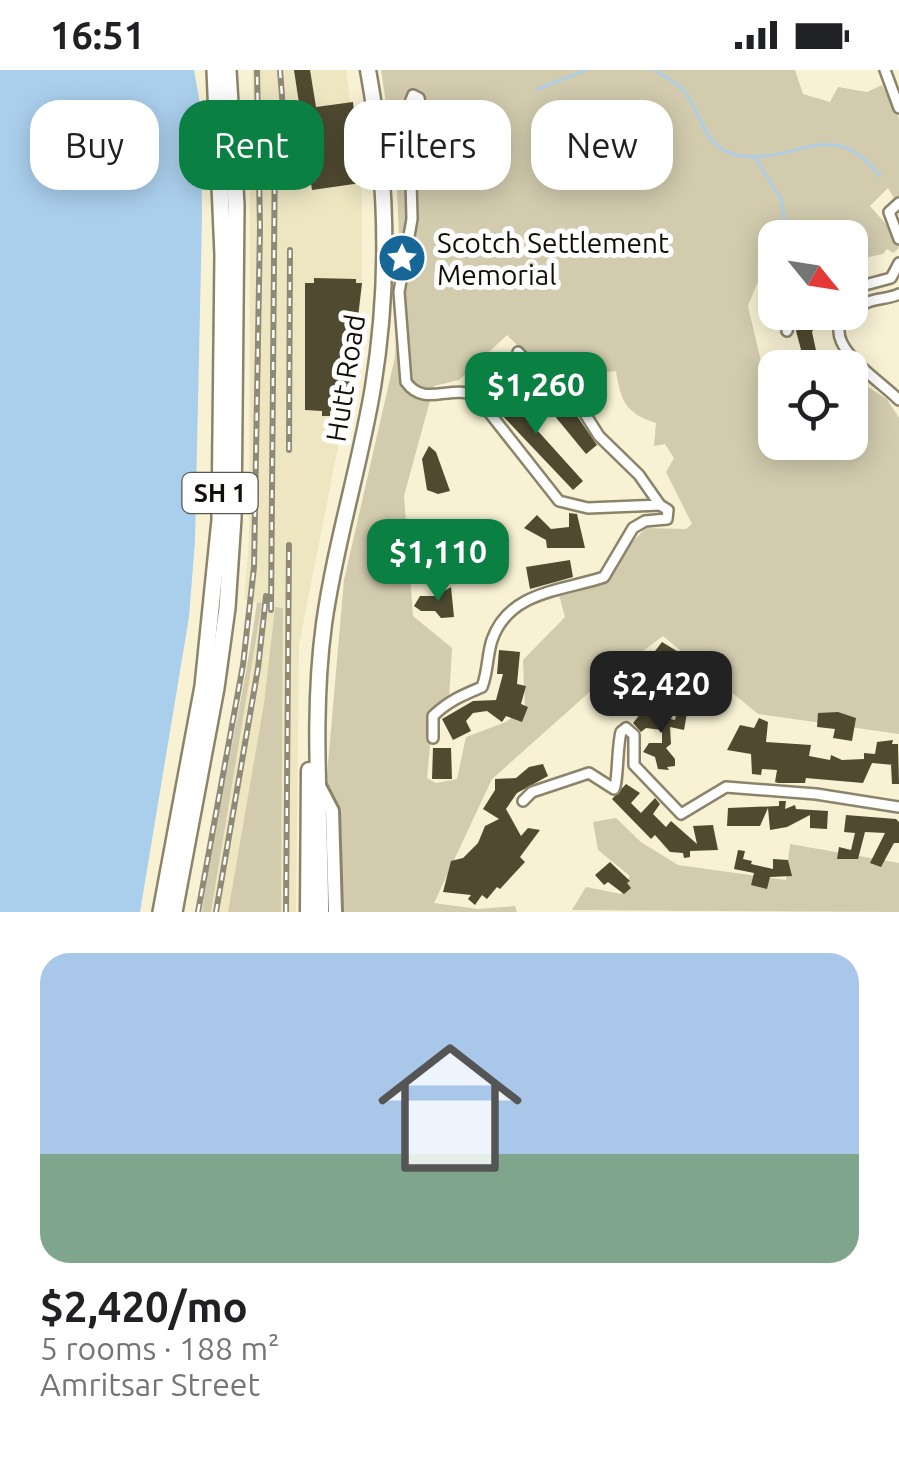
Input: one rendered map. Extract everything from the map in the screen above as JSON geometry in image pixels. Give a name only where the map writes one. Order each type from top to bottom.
[{"type":"highway","name":"SH 1","points":[[161,912],[167,862],[203,686],[220,520],[223,254],[215,70]]},
{"type":"highway","name":"SH 1","points":[[174,912],[216,688],[231,554],[236,238],[228,70]]},
{"type":"main road","name":"Hutt Road","points":[[308,912],[309,762],[324,626],[372,389],[382,288],[383,196],[368,70]]},
{"type":"main road","name":"Hutt Road","points":[[319,690],[320,912]]},
{"type":"main road","points":[[308,840],[318,784]]},
{"type":"main road","points":[[318,784],[332,811],[335,912]]},
{"type":"street","points":[[885,70],[899,108]]},
{"type":"street","points":[[411,190],[412,219],[399,292],[403,371],[412,390],[426,396],[458,389],[477,397],[560,501],[588,508],[660,505]]},
{"type":"street","points":[[899,202],[889,212],[899,240]]},
{"type":"street","points":[[868,284],[891,278],[899,263]]},
{"type":"street","points":[[382,288],[399,292]]},
{"type":"street","points":[[899,294],[870,301],[851,312],[840,324],[838,336],[842,348],[899,400]]},
{"type":"street","points":[[433,738],[433,716],[438,710],[482,687],[492,640],[512,610],[545,592],[604,576],[633,528],[645,521],[666,519],[668,510],[599,436],[576,398],[544,381],[518,352]]},
{"type":"street","points":[[523,801],[532,792],[588,773],[614,789],[619,780],[614,764],[620,735],[628,728],[634,736],[634,765],[681,814],[726,787],[816,794],[899,807]]},
{"type":"shaded area","points":[[252,70],[346,70],[350,100],[344,100],[344,190],[361,190],[362,194],[362,283],[354,365],[299,645],[296,912],[281,912],[283,609],[275,607],[264,703],[228,912],[211,912],[261,603],[244,599],[249,540],[250,190],[324,190],[324,100],[253,100]]},
{"type":"shaded area","points":[[381,70],[795,70],[803,94],[830,102],[838,87],[867,92],[882,85],[899,118],[899,196],[895,200],[888,188],[870,206],[892,231],[899,248],[893,253],[887,249],[883,254],[868,257],[868,220],[758,220],[758,281],[748,306],[758,350],[758,460],[868,460],[868,387],[887,399],[899,418],[899,734],[758,714],[663,636],[593,689],[492,779],[434,903],[478,909],[515,906],[517,912],[324,912],[323,821],[344,580],[395,357],[400,256],[397,190],[511,190],[511,100],[386,100]],"holes":[[[507,335],[550,378],[616,371],[626,404],[637,415],[656,423],[654,446],[665,444],[674,458],[666,472],[692,524],[686,529],[646,528],[633,541],[609,581],[559,595],[565,617],[523,660],[525,708],[506,722],[466,737],[457,779],[436,783],[427,778],[433,715],[449,699],[452,648],[413,616],[404,496],[434,386],[459,380]]]},
{"type":"shaded area","points":[[257,602],[262,603],[211,912],[202,912],[244,680]]},
{"type":"shaded area","points":[[275,607],[283,608],[281,912],[228,912],[264,703]]},
{"type":"shaded area","points":[[616,818],[641,842],[678,865],[786,880],[790,844],[899,863],[899,912],[572,910],[586,887],[621,894],[630,876],[598,850],[593,822]]},
{"type":"water","points":[[0,70],[194,70],[199,100],[179,100],[179,190],[202,190],[195,541],[189,617],[140,912],[0,912]]},
{"type":"building","points":[[294,70],[310,70],[315,100],[298,100]]},
{"type":"building","points":[[344,103],[344,185],[324,188],[324,106]]},
{"type":"building","points":[[314,278],[356,279],[356,283],[362,283],[347,411],[330,411],[330,416],[305,410],[305,283],[314,283]]},
{"type":"building","points":[[813,330],[816,350],[801,350],[796,331]]},
{"type":"building","points":[[511,385],[522,398],[521,406],[531,418],[528,420],[583,481],[573,490],[499,412],[508,403],[501,393]]},
{"type":"building","points":[[548,392],[568,403],[597,445],[586,454],[540,398]]},
{"type":"building","points":[[429,446],[436,452],[450,491],[438,494],[427,490],[422,459]]},
{"type":"building","points":[[569,513],[577,514],[585,548],[547,548],[546,540],[524,528],[537,515],[551,529],[569,527]]},
{"type":"building","points":[[570,560],[573,577],[530,589],[526,567]]},
{"type":"building","points":[[451,587],[454,617],[441,618],[435,611],[421,611],[414,606],[420,596],[436,596]]},
{"type":"building","points":[[662,642],[680,653],[677,659],[688,665],[683,674],[652,655]]},
{"type":"building","points":[[499,650],[520,652],[517,684],[526,686],[521,704],[528,707],[522,722],[506,716],[502,722],[487,711],[473,713],[466,721],[471,731],[453,740],[442,719],[473,701],[496,700],[503,674],[497,674]]},
{"type":"building","points":[[642,712],[675,720],[677,712],[687,713],[684,730],[670,727],[671,744],[666,748],[675,759],[675,766],[667,767],[669,770],[658,769],[655,757],[643,752],[649,743],[662,743],[662,730],[646,728],[641,732],[633,723]]},
{"type":"building","points":[[838,712],[856,718],[852,741],[833,738],[835,729],[817,727],[818,713]]},
{"type":"building","points":[[759,718],[768,722],[766,742],[811,745],[809,756],[830,760],[831,755],[842,760],[864,759],[864,753],[875,754],[877,742],[893,740],[892,744],[898,744],[899,784],[892,784],[894,765],[872,763],[863,783],[806,778],[805,783],[778,783],[777,770],[762,769],[761,775],[752,774],[751,754],[727,750],[740,725],[754,728]]},
{"type":"building","points":[[433,748],[451,748],[452,779],[432,779]]},
{"type":"building","points":[[543,764],[548,776],[517,793],[506,809],[521,836],[528,828],[540,830],[520,857],[525,862],[500,889],[497,887],[487,899],[482,895],[475,905],[468,899],[471,895],[443,892],[451,861],[463,858],[478,843],[485,826],[499,819],[483,809],[495,790],[495,779],[516,778],[529,767]]},
{"type":"building","points":[[626,784],[640,793],[631,803],[641,813],[655,798],[660,804],[653,814],[666,827],[671,821],[697,844],[693,826],[713,825],[718,850],[690,851],[690,857],[684,858],[683,853],[670,852],[655,835],[651,839],[612,799]]},
{"type":"building","points":[[779,801],[786,801],[785,809],[795,805],[796,809],[828,811],[827,829],[810,828],[810,815],[787,827],[770,830],[768,808],[760,826],[727,826],[728,808],[779,806]]},
{"type":"building","points":[[846,815],[899,822],[899,843],[894,843],[881,867],[870,863],[885,833],[865,832],[858,859],[837,859],[839,847],[851,850],[855,833],[844,832]]},
{"type":"building","points":[[738,850],[745,851],[743,859],[752,861],[751,864],[773,869],[773,859],[788,860],[792,876],[770,877],[767,889],[751,885],[754,873],[734,869]]},
{"type":"building","points":[[610,862],[630,881],[627,883],[631,888],[624,894],[608,882],[604,885],[595,875]]},
{"type":"waterway","points":[[538,89],[586,70]]},
{"type":"waterway","points":[[654,70],[685,92],[710,138],[726,151],[758,157],[828,144],[845,147],[862,157],[880,176]]},
{"type":"waterway","points":[[755,157],[781,199],[784,220]]},
{"type":"railway","points":[[198,912],[243,665],[254,567],[260,227],[257,70]]},
{"type":"railway","points":[[280,70],[282,100]]},
{"type":"railway","points":[[271,610],[275,190]]},
{"type":"railway","points":[[289,450],[290,250]]},
{"type":"railway","points":[[286,912],[289,545]]},
{"type":"railway","points":[[216,912],[258,668],[266,596]]},
{"type":"place","name":"Scotch Settlement Memorial","points":[[402,258]]}]
